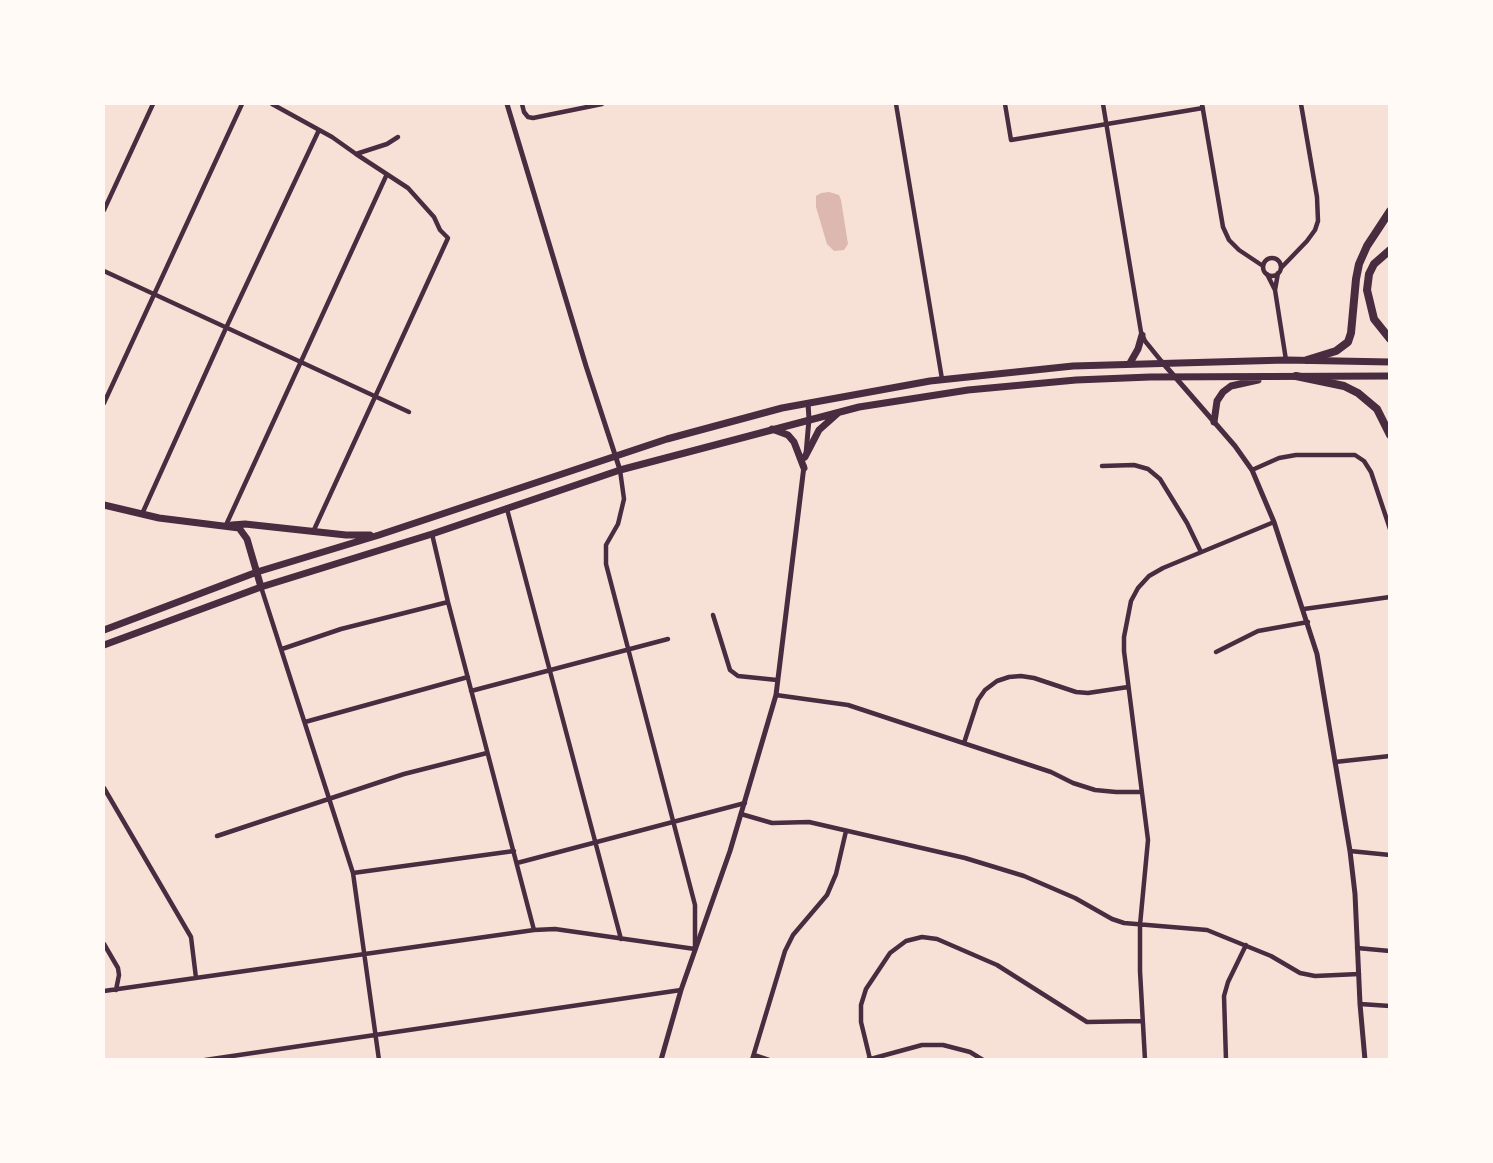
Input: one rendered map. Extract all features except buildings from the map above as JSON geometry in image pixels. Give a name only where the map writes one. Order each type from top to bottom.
[{"type":"highway","points":[[1307,360],[1336,351],[1348,342],[1359,264],[1367,246],[1389,211]]},
{"type":"highway","points":[[1389,250],[1374,264],[1369,274],[1367,290],[1374,318],[1389,339]]},
{"type":"highway","points":[[1296,376],[1344,386],[1359,393],[1377,409],[1389,435]]},
{"type":"main road","points":[[1130,363],[1138,349],[1142,335]]},
{"type":"main road","points":[[104,630],[257,572],[379,535],[615,455],[782,408],[942,380],[1063,366],[1286,360],[1389,362]]},
{"type":"main road","points":[[104,645],[261,587],[432,534],[620,470],[842,411],[887,402],[1016,385],[1087,380],[1389,376]]},
{"type":"main road","points":[[1214,422],[1217,401],[1226,390],[1232,386],[1269,377]]},
{"type":"main road","points":[[805,457],[819,430],[828,420],[842,411]]},
{"type":"main road","points":[[772,429],[788,435],[794,442],[804,468]]},
{"type":"main road","points":[[104,505],[142,514],[238,528],[246,536],[261,587]]},
{"type":"main road","points":[[226,525],[245,524],[346,535],[379,535]]},
{"type":"street","points":[[104,210],[153,104]]},
{"type":"street","points":[[104,403],[242,104]]},
{"type":"street","points":[[272,104],[332,137],[408,188],[434,217],[448,238],[313,532]]},
{"type":"street","points":[[507,104],[586,366],[620,470],[624,499],[618,524],[606,545],[606,564],[695,904],[695,949]]},
{"type":"street","points":[[522,104],[528,117],[533,117],[602,104]]},
{"type":"street","points":[[896,104],[942,380]]},
{"type":"street","points":[[1005,104],[1011,141],[1203,106],[1223,227],[1229,240],[1239,250],[1263,266],[1275,290],[1286,360]]},
{"type":"street","points":[[1103,104],[1142,335],[1251,470],[1274,522],[1317,654],[1350,851],[1355,894],[1365,1059]]},
{"type":"street","points":[[1267,274],[1273,276],[1315,230],[1318,212],[1300,104]]},
{"type":"street","points":[[142,514],[319,130]]},
{"type":"street","points":[[356,154],[387,144],[398,137]]},
{"type":"street","points":[[226,525],[387,174]]},
{"type":"street","points":[[1251,257],[1277,260],[1293,255]]},
{"type":"street","points":[[1263,266],[1268,259]]},
{"type":"street","points":[[1275,290],[1279,270],[1277,260]]},
{"type":"street","points":[[104,271],[409,412]]},
{"type":"street","points":[[661,1059],[681,990],[730,851],[776,695],[804,468],[809,419],[808,403]]},
{"type":"street","points":[[1251,470],[1279,458],[1296,455],[1355,455],[1364,461],[1371,472],[1389,529]]},
{"type":"street","points":[[1102,466],[1134,465],[1148,469],[1160,479],[1187,523],[1201,552]]},
{"type":"street","points":[[507,508],[621,939]]},
{"type":"street","points":[[1144,1059],[1140,925],[1148,840],[1124,651],[1124,637],[1131,601],[1138,588],[1149,576],[1274,522]]},
{"type":"street","points":[[432,534],[534,930]]},
{"type":"street","points":[[261,587],[352,873],[379,1059]]},
{"type":"street","points":[[1304,609],[1389,597]]},
{"type":"street","points":[[282,648],[448,602]]},
{"type":"street","points":[[713,615],[730,670],[738,676],[777,680]]},
{"type":"street","points":[[1216,652],[1258,632],[1308,622]]},
{"type":"street","points":[[471,692],[668,639]]},
{"type":"street","points":[[964,743],[978,700],[985,690],[1003,679],[1020,676],[1076,692],[1088,693],[1128,687]]},
{"type":"street","points":[[305,722],[468,677]]},
{"type":"street","points":[[776,695],[848,705],[1051,772],[1073,783],[1095,790],[1142,792]]},
{"type":"street","points":[[217,836],[404,774],[487,753]]},
{"type":"street","points":[[1335,762],[1389,756]]},
{"type":"street","points":[[104,788],[191,937],[196,978]]},
{"type":"street","points":[[517,863],[744,803]]},
{"type":"street","points":[[741,814],[772,823],[809,822],[965,858],[1002,869],[1075,898],[1112,919],[1140,925],[1192,927],[1207,930],[1271,956],[1300,973],[1315,976],[1359,974]]},
{"type":"street","points":[[769,1059],[753,1057],[785,951],[793,934],[827,895],[836,874],[846,831]]},
{"type":"street","points":[[352,873],[514,851]]},
{"type":"street","points":[[1350,851],[1389,855]]},
{"type":"street","points":[[104,991],[555,928],[695,949]]},
{"type":"street","points":[[982,1059],[970,1052],[943,1045],[922,1045],[869,1059],[861,1022],[861,1005],[866,989],[890,953],[906,941],[922,937],[937,939],[997,965],[1087,1022],[1142,1021]]},
{"type":"street","points":[[104,944],[118,968],[116,990]]},
{"type":"street","points":[[1226,1059],[1224,996],[1228,982],[1246,945]]},
{"type":"street","points":[[1357,948],[1389,951]]},
{"type":"street","points":[[205,1059],[681,990]]},
{"type":"street","points":[[1360,1004],[1389,1006]]},
{"type":"shaded area","points":[[829,192],[839,195],[841,200],[848,244],[844,250],[834,251],[827,244],[816,207],[816,196]]}]
